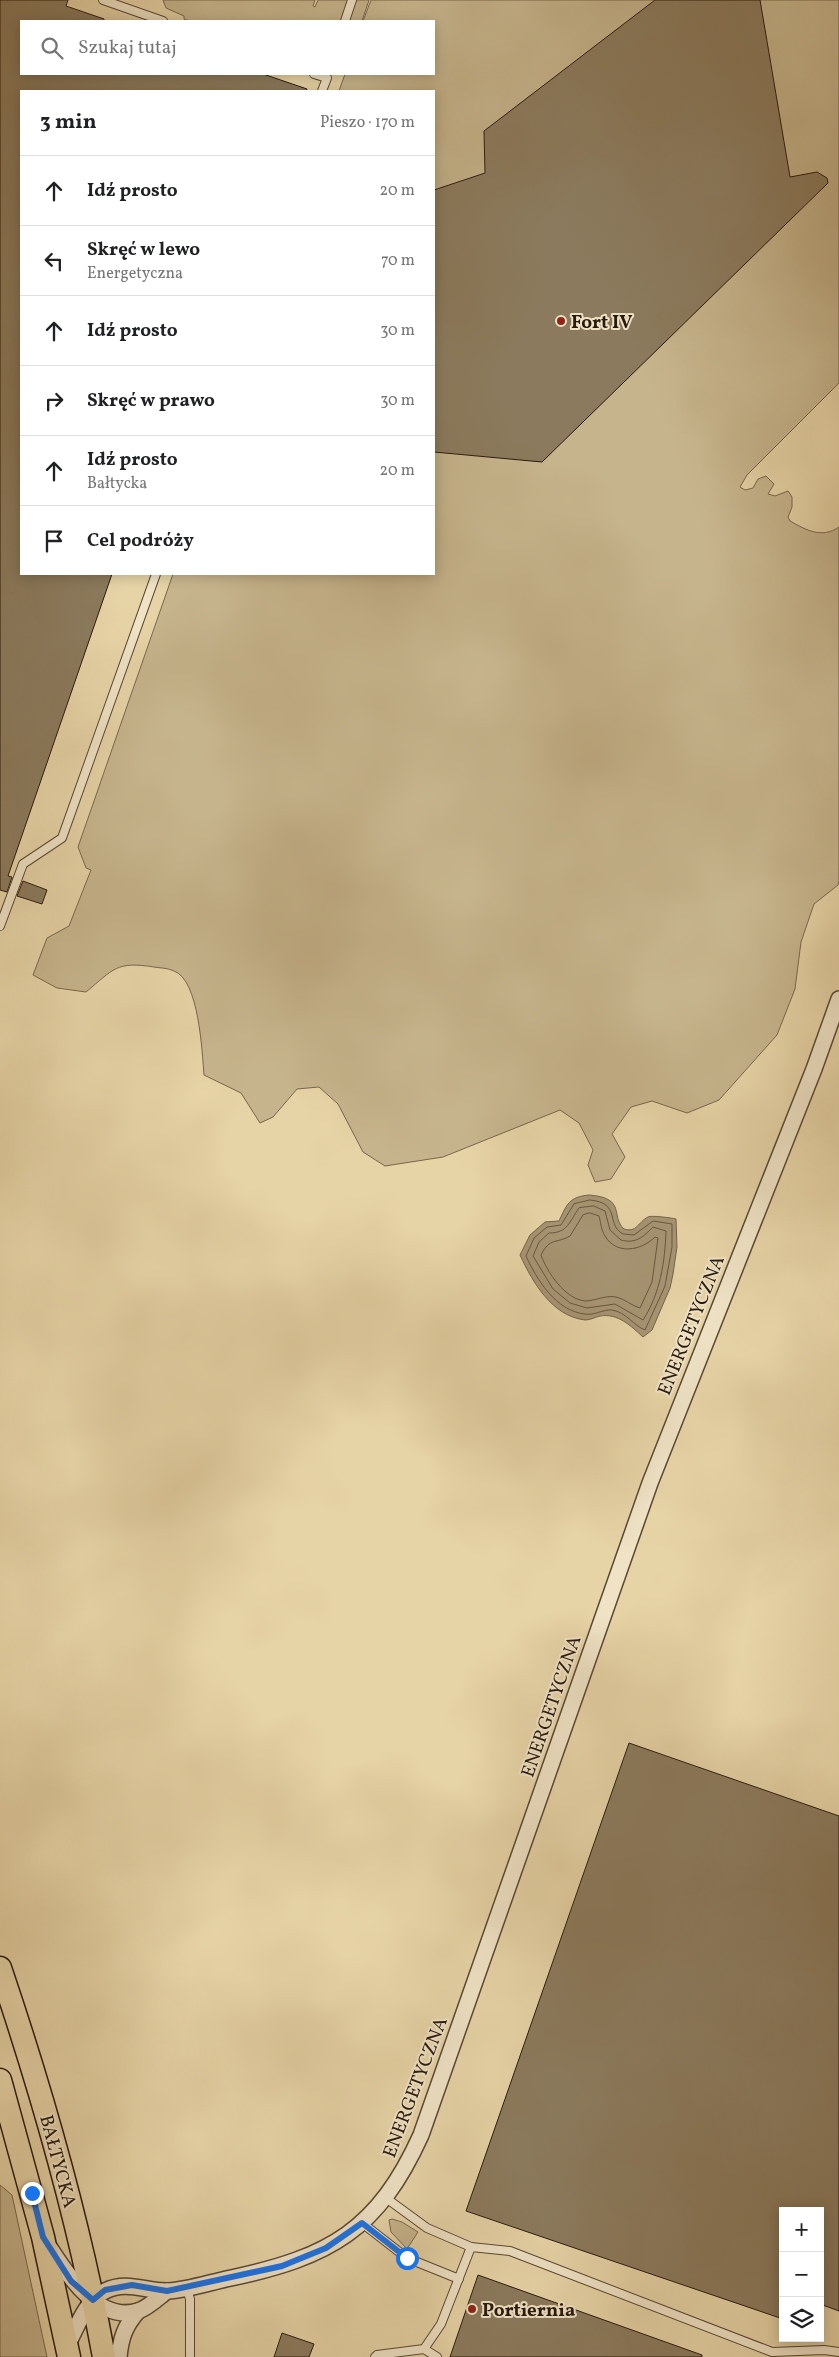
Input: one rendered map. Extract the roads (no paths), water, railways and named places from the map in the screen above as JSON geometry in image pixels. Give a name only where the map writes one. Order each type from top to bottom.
[{"type":"main road","name":"BAŁTYCKA","points":[[0,1968],[51,2130],[93,2300],[104,2357]]},
{"type":"main road","name":"BAŁTYCKA","points":[[0,2080],[43,2237],[68,2352]]},
{"type":"street","name":"ENERGETYCZNA","points":[[167,2291],[265,2270],[326,2248],[362,2223],[386,2198],[405,2170],[421,2136],[650,1483],[814,1069],[839,999]]},
{"type":"street","points":[[43,2237],[71,2281],[93,2300],[112,2311],[138,2311]]},
{"type":"street","points":[[68,2352],[93,2300],[105,2290],[132,2285],[167,2291]]},
{"type":"street","points":[[119,2357],[122,2334],[128,2322],[138,2311],[167,2291]]},
{"type":"lane","points":[[103,0],[160,20]]},
{"type":"lane","points":[[345,20],[352,0]]},
{"type":"lane","points":[[322,90],[328,76]]},
{"type":"lane","points":[[0,926],[23,864],[62,838],[156,575]]},
{"type":"lane","points":[[386,2198],[427,2228],[471,2247],[510,2251],[772,2352],[824,2350],[839,2352]]},
{"type":"lane","points":[[362,2223],[407,2258],[459,2279]]},
{"type":"lane","points":[[424,2349],[441,2324],[471,2247]]},
{"type":"lane","points":[[186,2287],[190,2299],[190,2357]]},
{"type":"lane","points":[[378,2356],[424,2349],[437,2357]]},
{"type":"water","points":[[589,1195],[609,1200],[616,1208],[618,1219],[624,1229],[632,1230],[650,1216],[676,1219],[677,1247],[670,1288],[652,1330],[643,1337],[624,1321],[613,1316],[600,1316],[585,1320],[563,1312],[553,1305],[538,1287],[520,1255],[530,1235],[545,1222],[559,1221],[570,1202]]},
{"type":"place","name":"Fort IV","points":[[561,321]]},
{"type":"place","name":"Portiernia","points":[[472,2309]]}]
